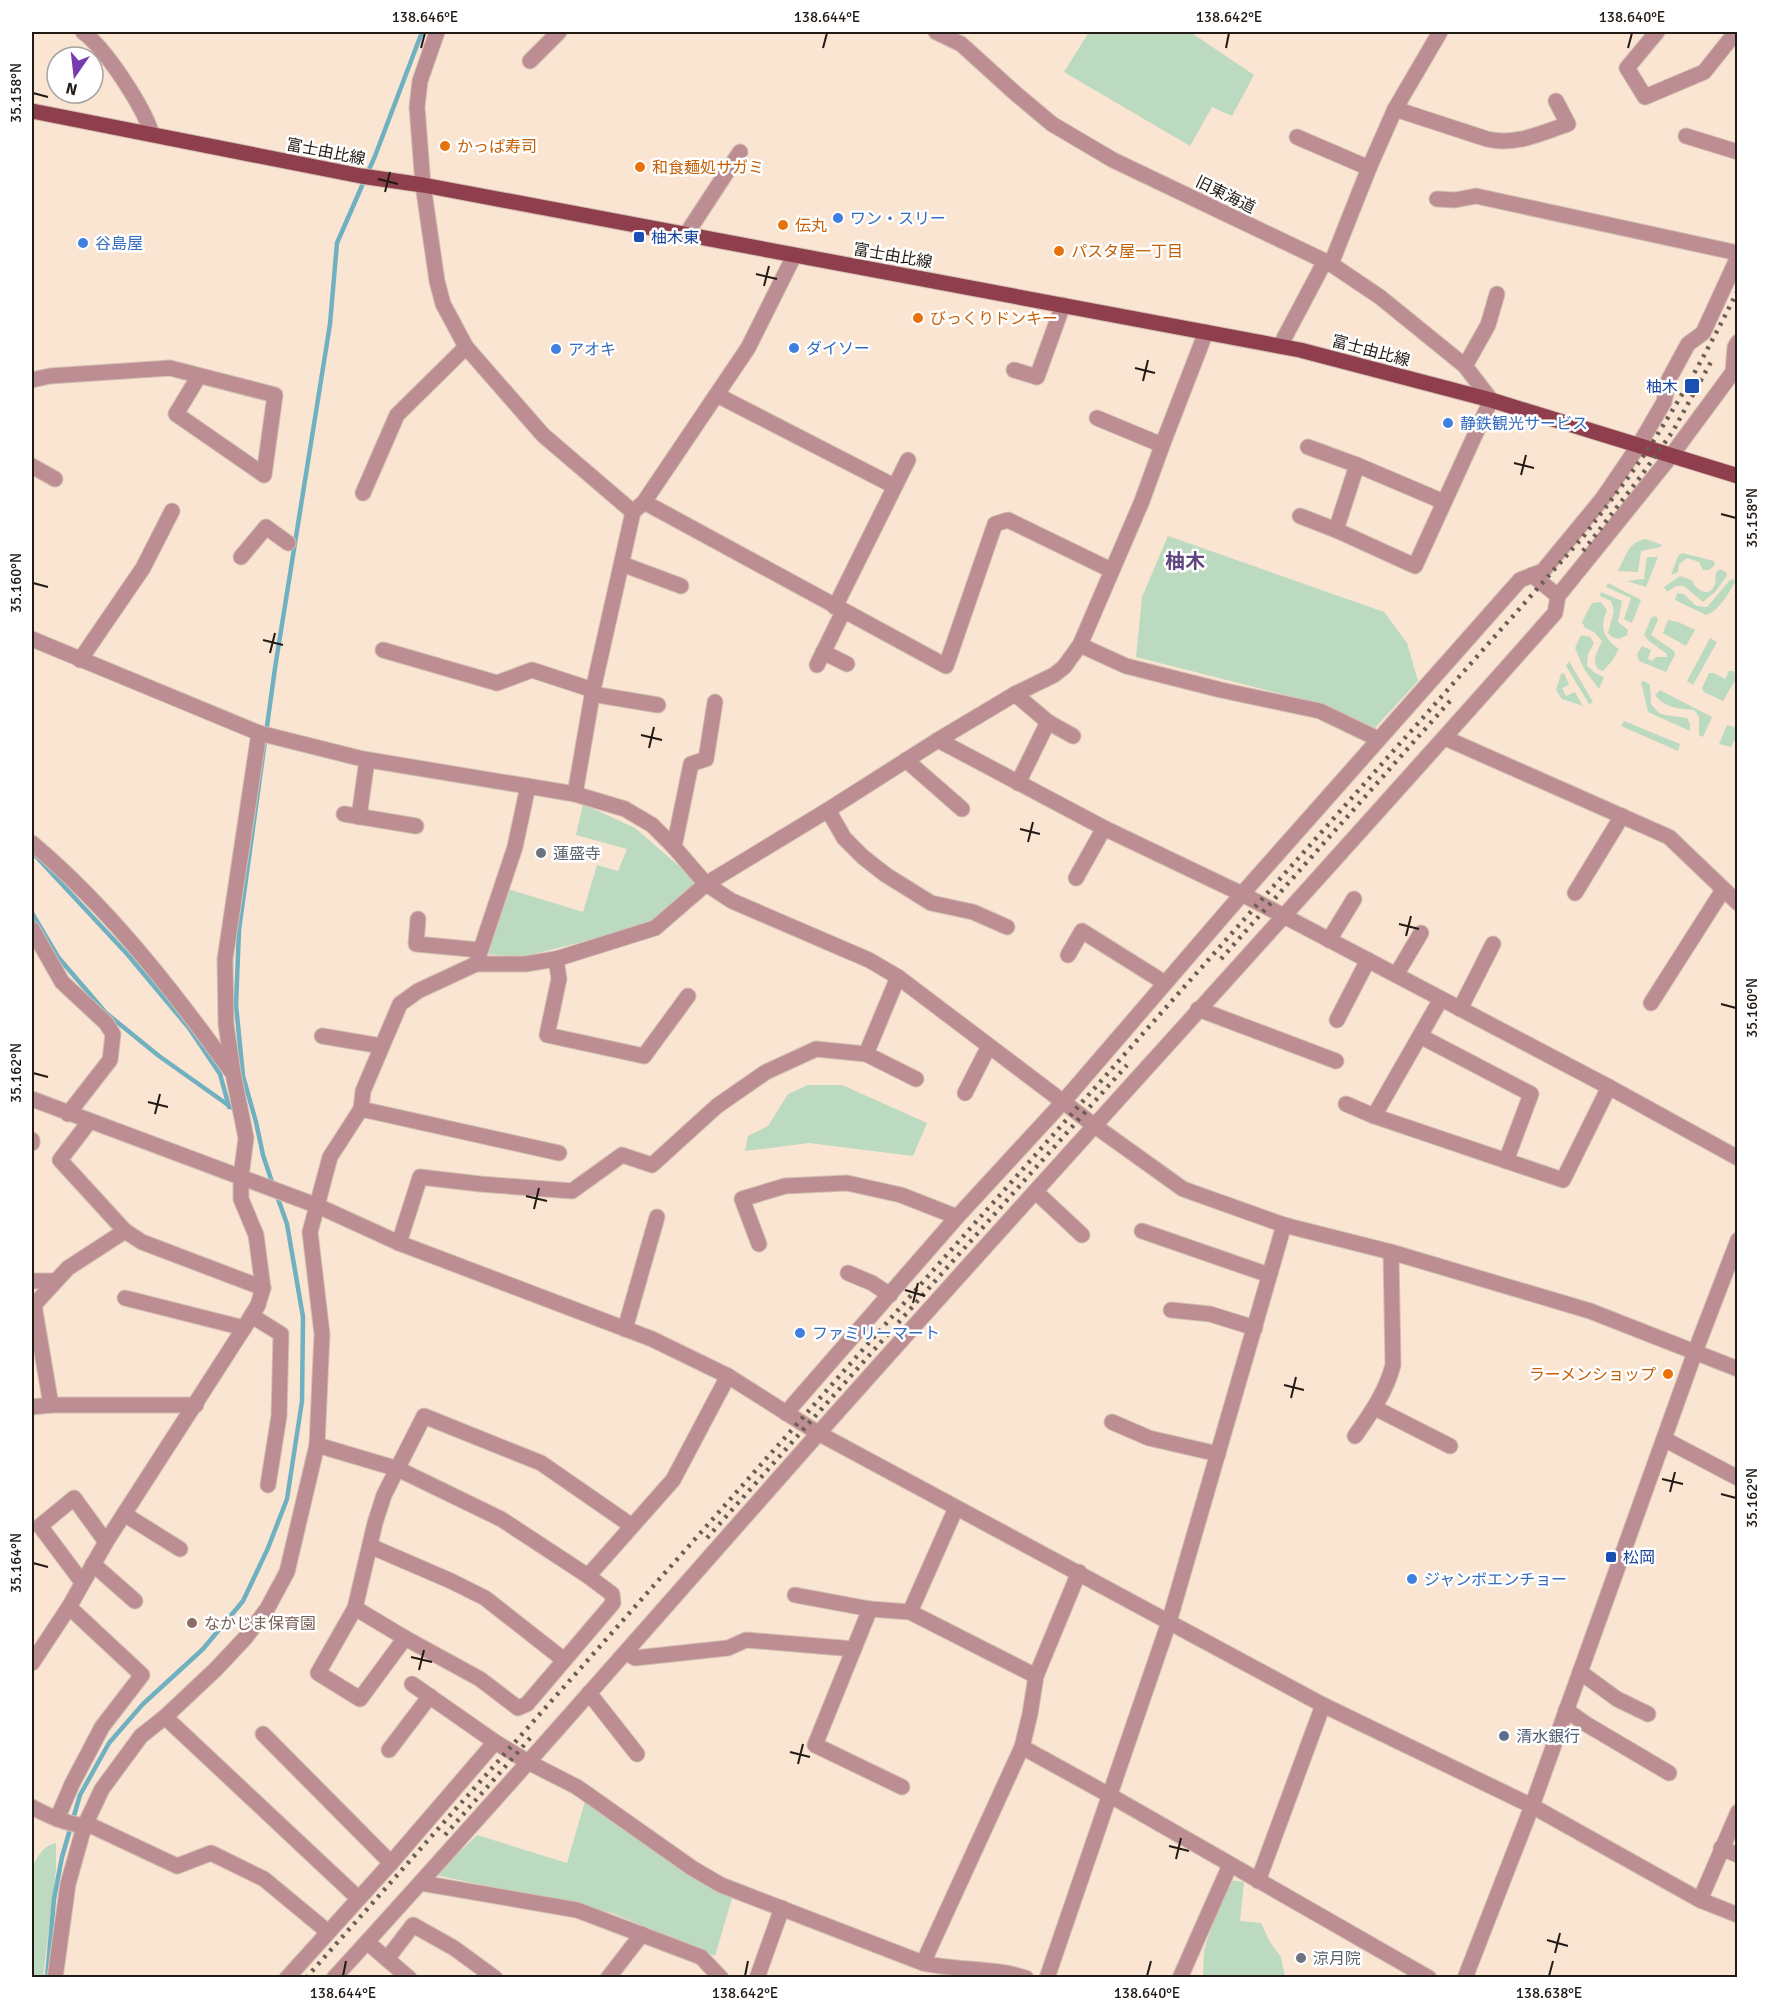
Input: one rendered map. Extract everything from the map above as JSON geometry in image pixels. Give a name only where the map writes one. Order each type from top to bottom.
[{"type":"main road","name":"富士由比線","points":[[32,111],[361,176],[423,185],[685,236],[1280,345],[1491,400],[1737,476]]},
{"type":"street","points":[[83,32],[103,50],[148,121],[152,134]]},
{"type":"street","points":[[437,32],[423,70],[417,107],[423,185],[437,280],[443,304],[466,347],[543,435],[638,507],[946,666],[994,524],[1008,520],[1111,570]]},
{"type":"street","points":[[530,61],[559,32]]},
{"type":"street","name":"旧東海道","points":[[936,32],[965,38],[1014,93],[1052,124],[1113,160],[1328,263],[1380,297],[1465,366],[1491,400]]},
{"type":"street","points":[[1280,345],[1328,263],[1395,109],[1440,32]]},
{"type":"street","points":[[1657,32],[1627,68],[1645,98],[1704,72],[1736,32]]},
{"type":"street","points":[[1395,109],[1487,139],[1512,142],[1568,124],[1556,101]]},
{"type":"street","points":[[1686,136],[1737,152]]},
{"type":"street","points":[[1296,137],[1369,168]]},
{"type":"street","points":[[685,236],[740,152]]},
{"type":"street","points":[[1437,199],[1455,200],[1476,196],[1737,253]]},
{"type":"street","points":[[575,794],[593,692],[622,564],[638,507],[748,348],[794,256]]},
{"type":"street","points":[[786,1413],[957,1217],[1063,1102],[1378,739],[1520,580],[1542,571],[1603,498],[1665,402],[1669,379],[1688,344],[1703,333],[1737,257]]},
{"type":"street","points":[[1465,366],[1488,325],[1497,294]]},
{"type":"street","points":[[1014,370],[1037,377],[1063,305]]},
{"type":"street","points":[[418,919],[416,944],[525,964],[556,959],[655,928],[706,884],[938,740],[1015,694],[1054,675],[1064,667],[1080,645],[1142,501],[1206,332]]},
{"type":"street","points":[[334,1977],[421,1883],[818,1433],[1198,1009],[1285,917],[1555,613],[1558,596],[1671,456],[1733,372],[1737,342]]},
{"type":"street","points":[[363,493],[397,415],[466,347]]},
{"type":"street","points":[[32,380],[50,376],[170,368],[275,395],[264,475],[176,414],[199,376]]},
{"type":"street","points":[[717,395],[894,486]]},
{"type":"street","points":[[1300,516],[1415,566],[1491,400]]},
{"type":"street","points":[[1097,418],[1162,445]]},
{"type":"street","points":[[1308,447],[1444,502]]},
{"type":"street","points":[[847,664],[820,659],[839,609],[908,460]]},
{"type":"street","points":[[1336,530],[1357,465]]},
{"type":"street","points":[[32,466],[55,479]]},
{"type":"street","points":[[80,660],[143,568],[172,511]]},
{"type":"street","points":[[242,557],[266,527],[288,543]]},
{"type":"street","points":[[622,564],[681,586]]},
{"type":"street","points":[[1532,575],[1558,596]]},
{"type":"street","points":[[32,639],[259,733],[367,760],[575,794],[625,809],[652,825],[706,884],[732,901],[869,960],[898,977],[1183,1190],[1284,1225],[1391,1252],[1590,1311],[1737,1369]]},
{"type":"street","points":[[1080,645],[1126,666],[1221,690],[1320,711],[1378,739]]},
{"type":"street","points":[[383,650],[496,683],[531,670],[593,692],[658,705]]},
{"type":"street","points":[[1015,694],[1048,722],[1073,736]]},
{"type":"street","points":[[674,847],[691,764],[706,759],[715,702]]},
{"type":"street","points":[[1018,783],[1048,722]]},
{"type":"street","points":[[32,1662],[69,1607],[106,1542],[248,1322],[258,1305],[263,1288],[256,1235],[241,1199],[241,1176],[246,1138],[226,1024],[225,959],[259,733]]},
{"type":"street","points":[[1445,738],[1669,837],[1737,903]]},
{"type":"street","points":[[938,740],[1104,828],[1242,894],[1609,1087],[1737,1158]]},
{"type":"street","points":[[367,760],[351,816],[416,826]]},
{"type":"street","points":[[906,760],[962,809]]},
{"type":"street","points":[[56,1977],[68,1884],[84,1827],[102,1790],[141,1736],[165,1717],[216,1669],[246,1637],[267,1609],[287,1572],[317,1445],[322,1334],[310,1232],[330,1157],[361,1108],[363,1091],[400,1004],[418,990],[478,957],[515,847],[528,786]]},
{"type":"street","points":[[828,810],[844,838],[863,857],[894,880],[931,903],[974,912],[1007,927]]},
{"type":"street","points":[[1575,893],[1622,816]]},
{"type":"street","points":[[1076,878],[1104,828]]},
{"type":"street","points":[[32,843],[48,856],[122,932],[185,1007],[233,1073]]},
{"type":"street","points":[[1651,1004],[1723,890]]},
{"type":"street","points":[[1329,940],[1354,899]]},
{"type":"street","points":[[32,929],[62,982],[106,1023],[113,1034],[110,1060],[68,1114]]},
{"type":"street","points":[[1068,955],[1082,931],[1165,983]]},
{"type":"street","points":[[1396,975],[1421,933]]},
{"type":"street","points":[[1460,1009],[1493,944]]},
{"type":"street","points":[[556,959],[559,979],[547,1035],[644,1056],[688,996]]},
{"type":"street","points":[[1337,1020],[1368,960]]},
{"type":"street","points":[[866,1054],[898,977]]},
{"type":"street","points":[[1374,1116],[1441,999]]},
{"type":"street","points":[[1198,1009],[1336,1060]]},
{"type":"street","points":[[322,1036],[381,1046]]},
{"type":"street","points":[[1420,1036],[1532,1094],[1506,1161]]},
{"type":"street","points":[[965,1094],[988,1046]]},
{"type":"street","points":[[399,1243],[420,1177],[572,1191],[622,1155],[651,1165],[717,1106],[766,1072],[816,1050],[866,1054],[916,1079]]},
{"type":"street","points":[[1346,1104],[1374,1116],[1563,1180],[1609,1087]]},
{"type":"street","points":[[32,1099],[89,1122],[241,1176],[318,1206],[399,1243],[652,1339],[728,1376],[818,1433],[1323,1705],[1532,1806],[1700,1900],[1737,1915]]},
{"type":"street","points":[[361,1108],[559,1153]]},
{"type":"street","points":[[89,1122],[60,1160],[125,1231],[142,1242],[263,1288]]},
{"type":"street","points":[[759,1244],[742,1199],[785,1186],[848,1183],[901,1195],[957,1217]]},
{"type":"street","points":[[1036,1192],[1082,1235]]},
{"type":"street","points":[[625,1329],[657,1217]]},
{"type":"street","points":[[1047,1977],[1169,1622],[1284,1225]]},
{"type":"street","points":[[51,1405],[34,1305],[68,1268],[125,1231]]},
{"type":"street","points":[[1142,1231],[1269,1275]]},
{"type":"street","points":[[1465,1977],[1532,1806],[1737,1240]]},
{"type":"street","points":[[1355,1436],[1389,1382],[1393,1365],[1391,1252]]},
{"type":"street","points":[[849,1273],[872,1282],[890,1295]]},
{"type":"street","points":[[32,1281],[54,1281]]},
{"type":"street","points":[[125,1298],[248,1322],[281,1334],[279,1416],[268,1485]]},
{"type":"street","points":[[1171,1310],[1210,1314],[1255,1328]]},
{"type":"street","points":[[588,1576],[673,1480],[728,1376]]},
{"type":"street","points":[[32,1407],[196,1405]]},
{"type":"street","points":[[1375,1407],[1450,1446]]},
{"type":"street","points":[[405,1638],[360,1699],[318,1673],[355,1608],[384,1495],[424,1416],[541,1463],[632,1526]]},
{"type":"street","points":[[1112,1422],[1149,1438],[1218,1454]]},
{"type":"street","points":[[1664,1439],[1737,1478]]},
{"type":"street","points":[[317,1445],[398,1469],[501,1519],[612,1594],[612,1603],[527,1704],[518,1708],[480,1679],[355,1608]]},
{"type":"street","points":[[82,1582],[40,1526],[74,1498],[106,1542]]},
{"type":"street","points":[[910,1612],[956,1508]]},
{"type":"street","points":[[124,1514],[180,1550]]},
{"type":"street","points":[[370,1546],[484,1598],[564,1660]]},
{"type":"street","points":[[93,1564],[135,1601]]},
{"type":"street","points":[[923,1963],[1022,1747],[1036,1676],[1079,1572]]},
{"type":"street","points":[[795,1596],[870,1609],[910,1612],[1036,1676]]},
{"type":"street","points":[[57,1819],[72,1784],[102,1727],[142,1675],[69,1607]]},
{"type":"street","points":[[870,1609],[816,1745],[902,1787]]},
{"type":"street","points":[[626,1652],[635,1658],[728,1648],[746,1641],[854,1649]]},
{"type":"street","points":[[1580,1672],[1617,1699],[1648,1714]]},
{"type":"street","points":[[412,1684],[495,1742],[577,1787],[692,1868],[721,1885],[923,1963],[949,1968],[1009,1972],[1026,1977]]},
{"type":"street","points":[[589,1693],[637,1754]]},
{"type":"street","points":[[389,1750],[430,1696]]},
{"type":"street","points":[[1258,1881],[1323,1705]]},
{"type":"street","points":[[1566,1710],[1669,1773]]},
{"type":"street","points":[[165,1717],[358,1898]]},
{"type":"street","points":[[263,1734],[391,1863]]},
{"type":"street","points":[[287,1977],[391,1863],[495,1742]]},
{"type":"street","points":[[1022,1747],[1429,1977]]},
{"type":"street","points":[[32,1807],[57,1819],[84,1827],[94,1827],[177,1866],[212,1852],[264,1879],[328,1932]]},
{"type":"street","points":[[1700,1900],[1737,1812]]},
{"type":"street","points":[[1721,1848],[1737,1855]]},
{"type":"street","points":[[1180,1977],[1230,1865]]},
{"type":"street","points":[[421,1883],[578,1910],[701,1957],[721,1977]]},
{"type":"street","points":[[757,1977],[782,1908]]},
{"type":"street","points":[[387,1959],[413,1925],[454,1948],[495,1977]]},
{"type":"street","points":[[608,1977],[642,1934]]},
{"type":"street","points":[[367,1942],[409,1977]]},
{"type":"green space","points":[[1089,32],[1190,32],[1254,75],[1232,116],[1212,107],[1190,146],[1064,72]]},
{"type":"green space","points":[[1168,536],[1384,612],[1407,643],[1418,681],[1373,730],[1314,702],[1136,657],[1142,597]]},
{"type":"green space","points":[[1646,539],[1662,545],[1641,551],[1638,572],[1618,571],[1632,546]]},
{"type":"green space","points":[[1682,553],[1714,561],[1715,565],[1709,570],[1703,570],[1699,562],[1687,558],[1679,564],[1678,572],[1671,575],[1678,556]]},
{"type":"green space","points":[[1647,557],[1658,557],[1646,587],[1627,581],[1644,579]]},
{"type":"green space","points":[[1720,569],[1726,572],[1727,576],[1715,592],[1703,602],[1684,586],[1676,586],[1667,592],[1664,587],[1680,576],[1692,580],[1699,590],[1710,591],[1715,584],[1716,573]]},
{"type":"green space","points":[[1734,579],[1735,582],[1723,601],[1706,615],[1675,600],[1677,593],[1684,594],[1696,606],[1707,607],[1730,580]]},
{"type":"green space","points":[[1608,583],[1641,600],[1632,623],[1624,619],[1631,598],[1606,587]]},
{"type":"green space","points":[[1601,592],[1622,601],[1618,622],[1628,630],[1627,635],[1619,639],[1608,633],[1614,611],[1611,601],[1600,596]]},
{"type":"green space","points":[[1601,602],[1607,610],[1603,622],[1604,632],[1619,649],[1603,671],[1598,669],[1595,662],[1602,641],[1594,632],[1585,628],[1582,622],[1592,603]]},
{"type":"green space","points":[[1656,616],[1658,620],[1651,635],[1674,651],[1675,655],[1666,672],[1639,661],[1637,654],[1642,646],[1651,650],[1648,659],[1652,661],[1656,657],[1667,657],[1667,654],[1644,635],[1651,618]]},
{"type":"green space","points":[[1668,620],[1695,630],[1686,646],[1663,633]]},
{"type":"green space","points":[[1581,635],[1590,637],[1594,643],[1588,654],[1587,666],[1604,677],[1599,689],[1584,669],[1575,648]]},
{"type":"green space","points":[[1710,638],[1717,642],[1693,685],[1687,681]]},
{"type":"green space","points":[[1569,661],[1593,702],[1589,704],[1566,666]]},
{"type":"green space","points":[[1729,671],[1733,671],[1737,677],[1723,701],[1704,692],[1702,688],[1709,673],[1725,679]]},
{"type":"green space","points":[[1564,673],[1569,685],[1562,688],[1566,696],[1575,692],[1583,706],[1562,699],[1556,690],[1561,674]]},
{"type":"green space","points":[[1644,681],[1650,685],[1651,704],[1659,713],[1687,718],[1690,731],[1648,712],[1641,682]]},
{"type":"green space","points":[[1660,690],[1712,717],[1703,737],[1699,735],[1699,717],[1694,710],[1667,705],[1655,695]]},
{"type":"green space","points":[[1624,721],[1680,744],[1678,751],[1621,726]]},
{"type":"green space","points":[[1727,725],[1737,728],[1737,736],[1731,747],[1719,744]]},
{"type":"green space","points":[[583,804],[635,828],[694,879],[693,886],[646,926],[522,957],[485,954],[508,889],[583,912],[597,865],[618,871],[627,849],[576,835]]},
{"type":"green space","points":[[808,1085],[842,1085],[927,1123],[913,1156],[809,1143],[745,1151],[748,1136],[768,1126],[788,1094]]},
{"type":"green space","points":[[586,1798],[628,1830],[732,1898],[715,1956],[612,1913],[436,1875],[477,1835],[567,1863]]},
{"type":"green space","points":[[56,1843],[56,1870],[43,1977],[32,1977],[32,1870],[40,1853]]},
{"type":"green space","points":[[1227,1880],[1244,1882],[1240,1921],[1261,1923],[1270,1942],[1281,1957],[1285,1977],[1203,1977],[1204,1950]]},
{"type":"waterway","points":[[273,1185],[243,1076],[236,1005],[239,930],[275,668],[330,324],[337,243],[375,156],[422,32]]},
{"type":"waterway","points":[[32,852],[128,955],[189,1028],[220,1074],[229,1107]]},
{"type":"waterway","points":[[32,913],[58,957],[106,1013],[159,1056],[238,1112]]},
{"type":"waterway","points":[[47,1978],[54,1899],[62,1857],[80,1795],[109,1743],[143,1704],[203,1649],[243,1601],[268,1548],[287,1499],[302,1401],[303,1317],[287,1224],[276,1193]]},
{"type":"railway","points":[[306,1978],[1583,537],[1655,439],[1712,341],[1738,290]]},
{"type":"railway","points":[[1583,551],[1673,431],[1712,360]]},
{"type":"railway","points":[[1221,959],[1450,701]]},
{"type":"railway","points":[[707,1538],[1127,1065]]},
{"type":"railway","points":[[445,1835],[532,1736]]},
{"type":"place","name":"かっぱ寿司","points":[[445,146]]},
{"type":"place","name":"和食麺処サガミ","points":[[640,167]]},
{"type":"place","name":"ワン・スリー","points":[[838,218]]},
{"type":"place","name":"伝丸","points":[[783,225]]},
{"type":"place","name":"柚木東","points":[[639,237]]},
{"type":"place","name":"谷島屋","points":[[83,243]]},
{"type":"place","name":"パスタ屋一丁目","points":[[1059,251]]},
{"type":"place","name":"びっくりドンキー","points":[[918,318]]},
{"type":"place","name":"ダイソー","points":[[794,348]]},
{"type":"place","name":"アオキ","points":[[556,349]]},
{"type":"place","name":"柚木","points":[[1692,386]]},
{"type":"place","name":"静鉄観光サービス","points":[[1448,423]]},
{"type":"place","name":"蓮盛寺","points":[[541,853]]},
{"type":"place","name":"ファミリーマート","points":[[800,1333]]},
{"type":"place","name":"ラーメンショップ","points":[[1668,1374]]},
{"type":"place","name":"松岡","points":[[1611,1557]]},
{"type":"place","name":"ジャンボエンチョー","points":[[1412,1579]]},
{"type":"place","name":"なかじま保育園","points":[[192,1623]]},
{"type":"place","name":"清水銀行","points":[[1504,1736]]},
{"type":"place","name":"涼月院","points":[[1301,1958]]},
{"type":"district","name":"柚木","points":[[1185,561]]}]
